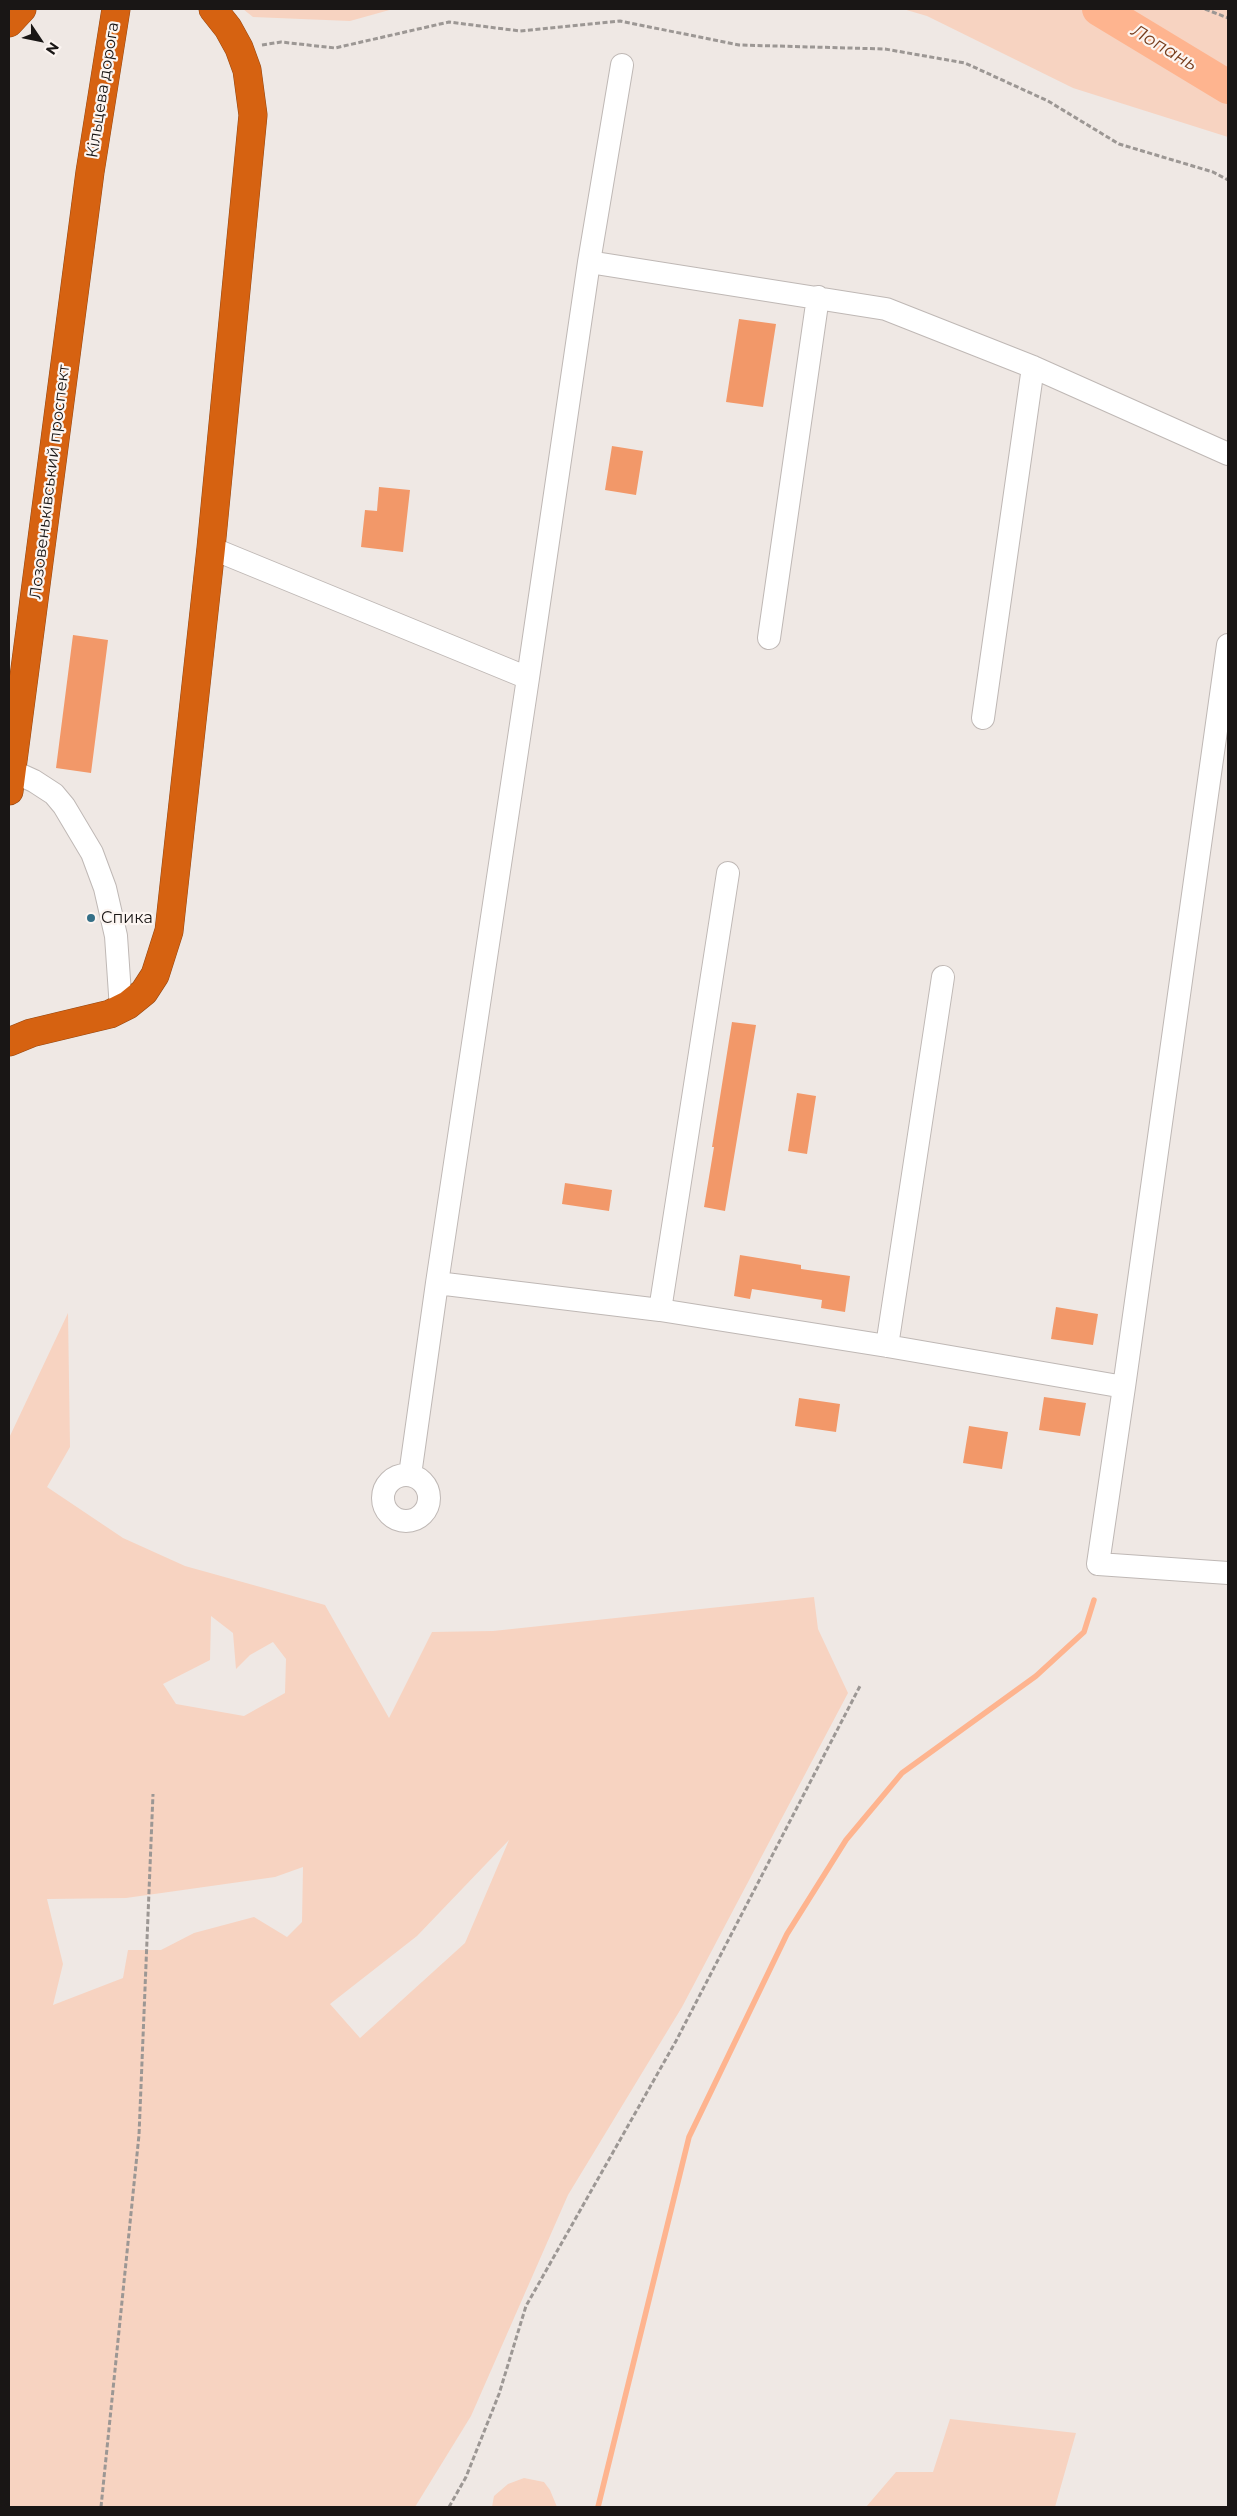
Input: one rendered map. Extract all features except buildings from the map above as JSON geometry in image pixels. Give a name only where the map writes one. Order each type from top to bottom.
[{"type":"highway","points":[[9,23],[22,9]]},
{"type":"highway","name":"Кільцева дорога","points":[[90,172],[116,9]]},
{"type":"highway","points":[[9,1042],[30,1033],[110,1014],[122,1009],[144,992],[155,975],[169,930],[211,548],[253,114],[247,70],[239,48],[228,28],[213,9]]},
{"type":"highway","name":"Лозовеньківський проспект","points":[[10,781],[12,740],[90,172]]},
{"type":"street","points":[[410,1475],[589,262],[622,65]]},
{"type":"street","points":[[589,262],[886,309],[1033,367],[1228,454]]},
{"type":"street","points":[[769,638],[818,297]]},
{"type":"street","points":[[983,718],[1033,367]]},
{"type":"street","points":[[211,548],[528,678]]},
{"type":"street","points":[[1228,645],[1098,1564],[1228,1574]]},
{"type":"street","points":[[10,781],[34,781],[54,794],[64,806],[92,853],[105,888],[116,936],[122,1009]]},
{"type":"street","points":[[660,1310],[728,873]]},
{"type":"street","points":[[887,1346],[943,977]]},
{"type":"street","points":[[437,1283],[660,1310],[887,1346],[1124,1387]]},
{"type":"path","points":[[1205,9],[1228,18]]},
{"type":"path","points":[[239,48],[281,42],[335,48],[449,22],[520,31],[620,21],[739,45],[885,49],[965,63],[1048,101],[1119,144],[1213,172],[1228,180]]},
{"type":"path","points":[[449,2507],[466,2477],[499,2394],[526,2306],[676,2041],[860,1686]]},
{"type":"path","points":[[101,2507],[139,2135],[153,1794]]},
{"type":"shaded area","points":[[243,9],[393,9],[350,21],[253,17]]},
{"type":"shaded area","points":[[903,9],[1228,9],[1228,137],[1073,88],[927,16]]},
{"type":"shaded area","points":[[68,1313],[70,1447],[47,1487],[123,1538],[185,1566],[325,1605],[389,1718],[432,1632],[493,1631],[814,1597],[818,1629],[848,1693],[682,2007],[568,2195],[471,2416],[415,2507],[9,2507],[9,1438]],"holes":[[[211,1616],[233,1633],[236,1669],[250,1655],[273,1642],[286,1659],[285,1693],[244,1716],[176,1704],[163,1684],[210,1660]],[[509,1840],[465,1943],[360,2038],[330,2004],[417,1936]],[[303,1867],[302,1922],[287,1937],[254,1917],[194,1933],[161,1950],[128,1950],[123,1978],[53,2005],[63,1964],[47,1899],[126,1898],[275,1877]]]},
{"type":"shaded area","points":[[950,2419],[1076,2433],[1055,2507],[866,2507],[896,2472],[933,2472]]},
{"type":"shaded area","points":[[524,2478],[544,2482],[550,2490],[557,2507],[492,2507],[494,2496],[508,2484]]},
{"type":"waterway","name":"Лопань","points":[[1099,9],[1228,87]]},
{"type":"waterway","points":[[598,2507],[689,2137],[787,1934],[846,1840],[902,1773],[1036,1676],[1084,1632],[1094,1600]]},
{"type":"place","name":"Спика","points":[[91,918]]}]
